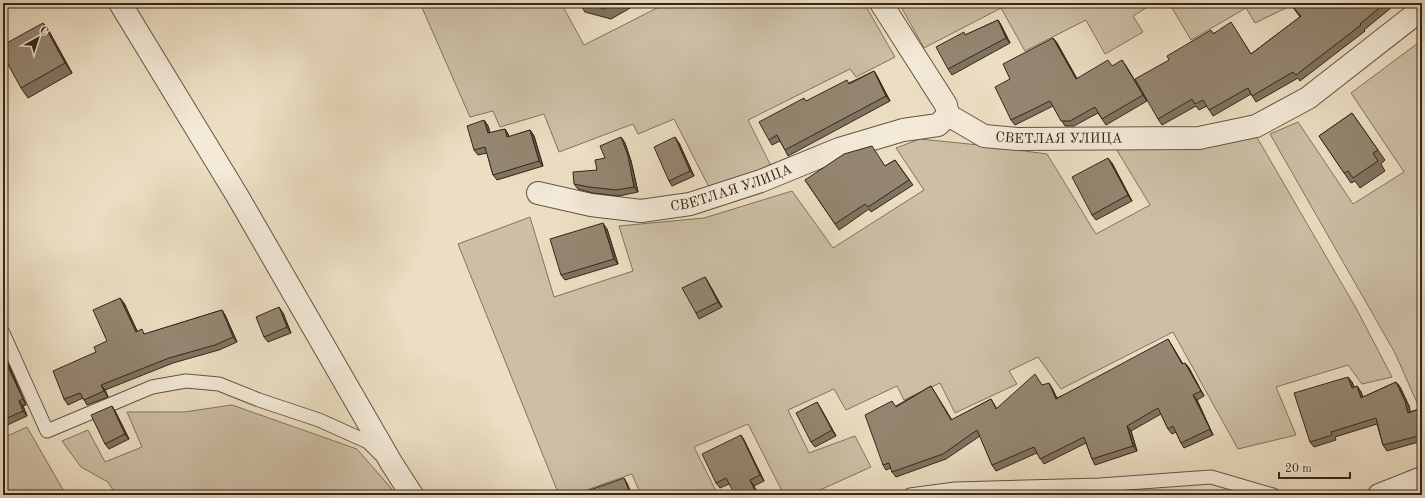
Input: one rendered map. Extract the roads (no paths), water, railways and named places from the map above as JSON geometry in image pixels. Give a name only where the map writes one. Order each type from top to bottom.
[{"type":"street","points":[[120,3],[238,197],[392,464],[412,495]]},
{"type":"street","points":[[881,3],[946,105],[948,115]]},
{"type":"street","name":"СВЕТЛАЯ УЛИЦА","points":[[538,193],[590,205],[641,211],[690,204],[761,181],[839,149],[903,130],[938,125],[948,115],[984,136],[1017,140],[1200,138],[1256,126],[1308,98],[1422,9]]},
{"type":"street","points":[[1379,495],[1422,478]]},
{"type":"lane","points":[[3,333],[47,431],[152,387],[186,381],[219,384],[259,400],[319,420],[368,442],[392,464]]},
{"type":"lane","points":[[910,495],[955,489],[1100,485],[1210,477],[1273,495]]}]
